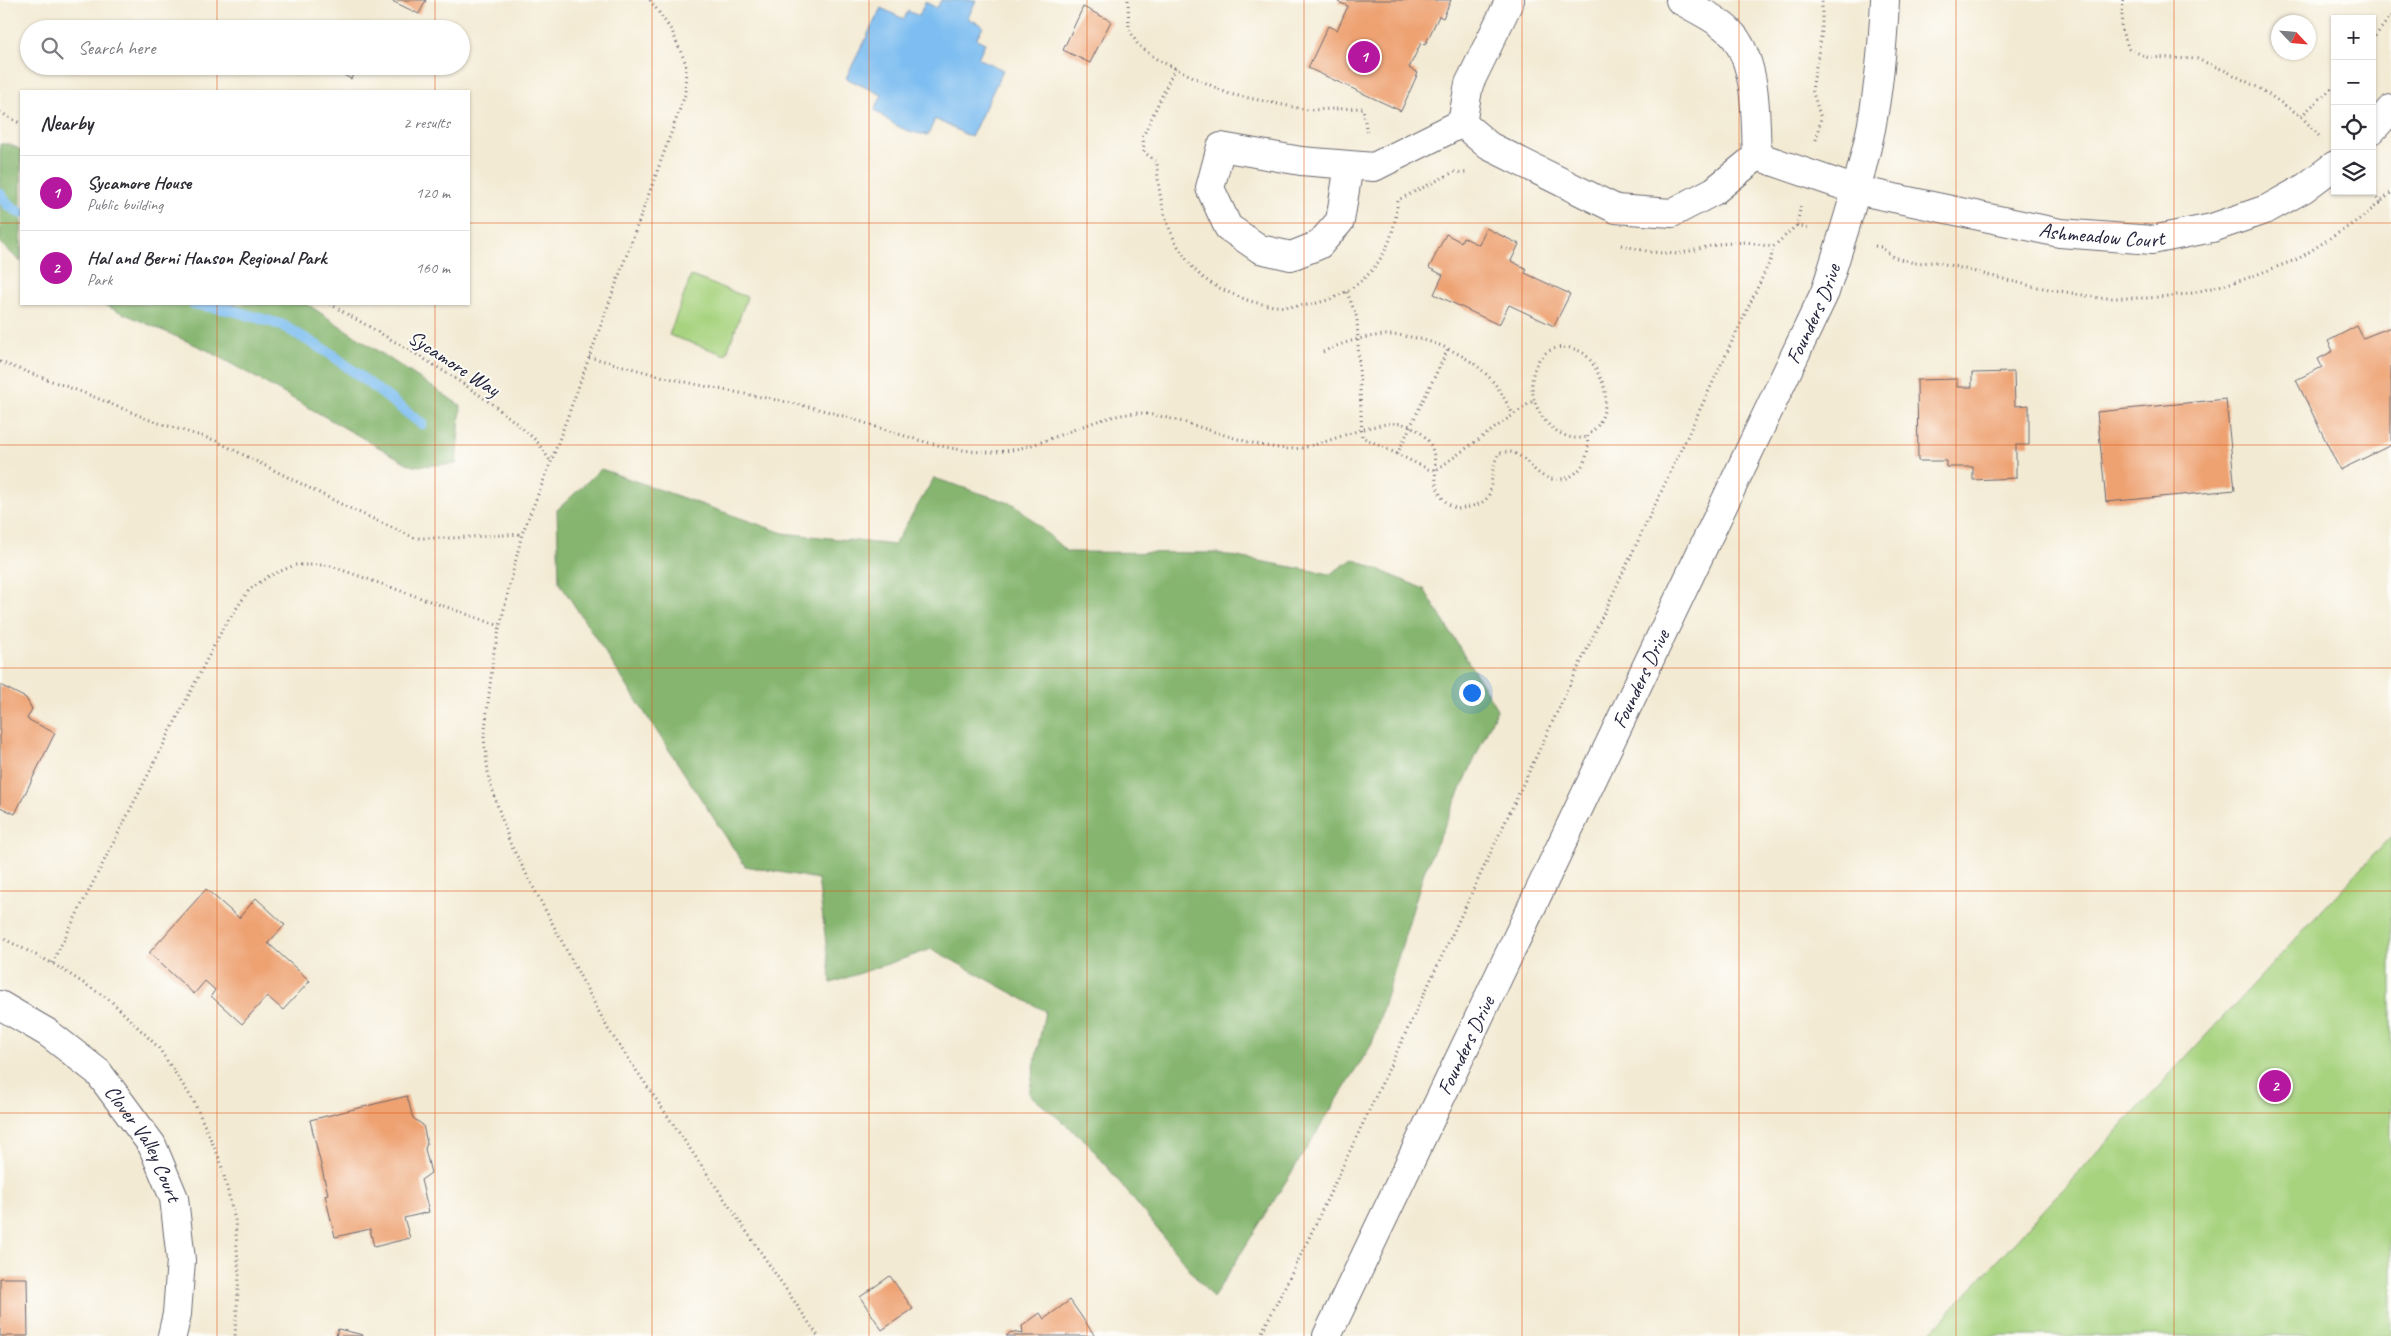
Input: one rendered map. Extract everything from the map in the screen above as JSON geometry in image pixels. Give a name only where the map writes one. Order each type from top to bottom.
[{"type":"street","points":[[1462,123],[1468,84],[1510,0]]},
{"type":"street","points":[[1462,123],[1489,146],[1616,209],[1672,213],[1714,190],[1757,156],[1749,67],[1736,40],[1721,25],[1680,0]]},
{"type":"street","name":"Founders Drive","points":[[1327,1336],[1825,292],[1856,190],[1872,118],[1882,50],[1885,0]]},
{"type":"street","points":[[2376,126],[2391,109]]},
{"type":"street","points":[[1349,165],[1340,221],[1320,245],[1292,256],[1260,249],[1228,227],[1210,188],[1221,147],[1301,161],[1374,167],[1462,123]]},
{"type":"street","name":"Ashmeadow Court","points":[[1757,156],[1856,190],[2060,233],[2152,240],[2212,228],[2267,209],[2303,189],[2331,168]]},
{"type":"street","name":"Clover Valley Court","points":[[0,1005],[48,1033],[98,1072],[152,1145],[174,1198],[181,1260],[177,1314],[172,1336]]},
{"type":"path","points":[[650,0],[672,31],[686,64],[685,95],[522,534],[494,651],[484,738],[489,780],[510,843],[608,1029],[818,1336]]},
{"type":"path","points":[[1128,0],[1129,30],[1138,45],[1158,60],[1229,94],[1270,104],[1308,110],[1363,108],[1367,139]]},
{"type":"path","points":[[1260,1336],[1298,1261],[1557,715],[1771,259],[1773,247],[1797,225],[1807,174],[1822,118],[1812,90],[1822,31],[1822,0]]},
{"type":"path","points":[[2123,0],[2121,29],[2129,49],[2147,57],[2197,59],[2259,88],[2301,116],[2323,141]]},
{"type":"path","points":[[2376,35],[2391,16]]},
{"type":"path","points":[[1175,68],[1143,136],[1144,152],[1157,162],[1158,186],[1165,217],[1178,246],[1196,272],[1227,292],[1261,304],[1287,308],[1320,304],[1347,292],[1372,268],[1387,246],[1394,225],[1398,200],[1454,172],[1469,173],[1478,177]]},
{"type":"path","points":[[2301,116],[2331,89]]},
{"type":"path","points":[[0,112],[20,123]]},
{"type":"path","points":[[2374,195],[2381,202]]},
{"type":"path","points":[[1613,241],[1651,252],[1678,254],[1719,244],[1746,242],[1773,247]]},
{"type":"path","points":[[1347,292],[1357,318],[1362,437],[1428,469],[1436,470],[1534,400]]},
{"type":"path","name":"Sycamore Way","points":[[332,305],[448,374],[534,438],[550,462]]},
{"type":"path","points":[[1323,352],[1337,345],[1390,335],[1418,339],[1448,349],[1472,363],[1494,384],[1513,414]]},
{"type":"path","points":[[589,357],[687,382],[778,399],[827,411],[960,450],[994,452],[1017,449],[1108,419],[1140,413],[1178,419],[1274,448],[1300,448],[1385,424],[1400,423],[1411,427],[1426,438],[1434,451],[1436,483],[1445,501],[1457,509],[1475,507],[1487,500],[1493,483],[1494,463],[1499,453],[1511,452],[1522,458],[1543,478],[1561,480],[1574,476],[1585,462],[1588,437],[1599,424],[1605,407],[1605,388],[1594,366],[1584,354],[1566,346],[1549,350],[1538,363],[1532,384],[1534,400],[1541,417],[1556,432],[1571,438],[1588,437]]},
{"type":"path","points":[[1397,454],[1448,349]]},
{"type":"path","points":[[0,362],[155,422],[214,440],[347,507],[415,538],[522,534]]},
{"type":"path","points":[[52,963],[224,628],[249,590],[269,576],[295,565],[328,566],[500,626]]},
{"type":"green space","points":[[0,144],[9,144],[20,150],[20,261],[0,243]]},
{"type":"green space","points":[[691,276],[747,297],[726,355],[669,335]]},
{"type":"green space","points":[[104,305],[309,305],[461,406],[456,464],[412,466],[207,350]]},
{"type":"green space","points":[[601,469],[783,533],[894,545],[934,478],[1016,505],[1067,552],[1216,553],[1330,574],[1353,559],[1424,589],[1497,709],[1424,872],[1372,1044],[1213,1298],[1087,1142],[1029,1094],[1045,1011],[932,949],[831,983],[818,879],[745,866],[559,582],[557,510]]},
{"type":"green space","points":[[2391,836],[2391,1336],[1927,1336]]},
{"type":"water","points":[[941,0],[976,0],[968,18],[983,26],[976,39],[985,43],[978,58],[1003,70],[971,137],[935,119],[928,135],[899,127],[875,110],[882,95],[846,78],[881,8],[904,19],[908,11],[919,16],[925,2],[937,8]]},
{"type":"building","points":[[390,0],[426,0],[419,14]]},
{"type":"building","points":[[1339,0],[1451,0],[1443,18],[1439,16],[1425,45],[1421,43],[1409,68],[1418,73],[1401,111],[1308,68],[1328,26],[1337,30],[1348,6],[1338,2]]},
{"type":"building","points":[[1083,7],[1111,21],[1090,63],[1063,50]]},
{"type":"building","points":[[344,75],[353,75],[351,79]]},
{"type":"building","points":[[1486,228],[1519,244],[1511,261],[1527,269],[1525,273],[1570,294],[1554,326],[1509,305],[1499,325],[1434,294],[1443,275],[1429,268],[1446,234],[1461,242],[1463,237],[1479,245]]},
{"type":"building","points":[[2357,326],[2363,338],[2391,327],[2391,445],[2340,470],[2296,380],[2322,367],[2318,359],[2333,351],[2328,341]]},
{"type":"building","points":[[2014,372],[2015,406],[2029,405],[2029,445],[2016,445],[2016,478],[1973,480],[1973,467],[1946,467],[1946,461],[1918,461],[1917,380],[1957,379],[1957,387],[1972,387],[1972,373]]},
{"type":"building","points":[[2226,399],[2235,490],[2106,502],[2097,412]]},
{"type":"building","points":[[0,685],[26,698],[32,709],[27,719],[55,733],[15,814],[0,807]]},
{"type":"building","points":[[206,889],[239,918],[256,898],[285,925],[268,943],[310,981],[283,1010],[267,996],[242,1024],[211,996],[215,990],[205,981],[194,994],[149,953]]},
{"type":"building","points":[[407,1096],[413,1118],[423,1125],[427,1143],[425,1149],[431,1173],[421,1180],[429,1212],[404,1218],[410,1238],[374,1247],[370,1229],[335,1237],[325,1195],[328,1194],[310,1120]]},
{"type":"building","points":[[890,1276],[913,1309],[882,1330],[860,1297]]},
{"type":"building","points":[[0,1278],[27,1278],[28,1336],[0,1336]]},
{"type":"building","points":[[1070,1300],[1095,1336],[1006,1336],[1011,1332],[1023,1334],[1022,1326],[1040,1313],[1044,1319]]},
{"type":"building","points":[[338,1329],[363,1335],[363,1336],[336,1336]]},
{"type":"waterway","points":[[0,194],[7,204],[20,212]]},
{"type":"waterway","points":[[200,305],[231,310],[282,325],[331,354],[422,424]]},
{"type":"place","name":"Sycamore House","points":[[1364,57]]},
{"type":"place","name":"Hal and Berni Hanson Regional Park","points":[[2275,1086]]}]
